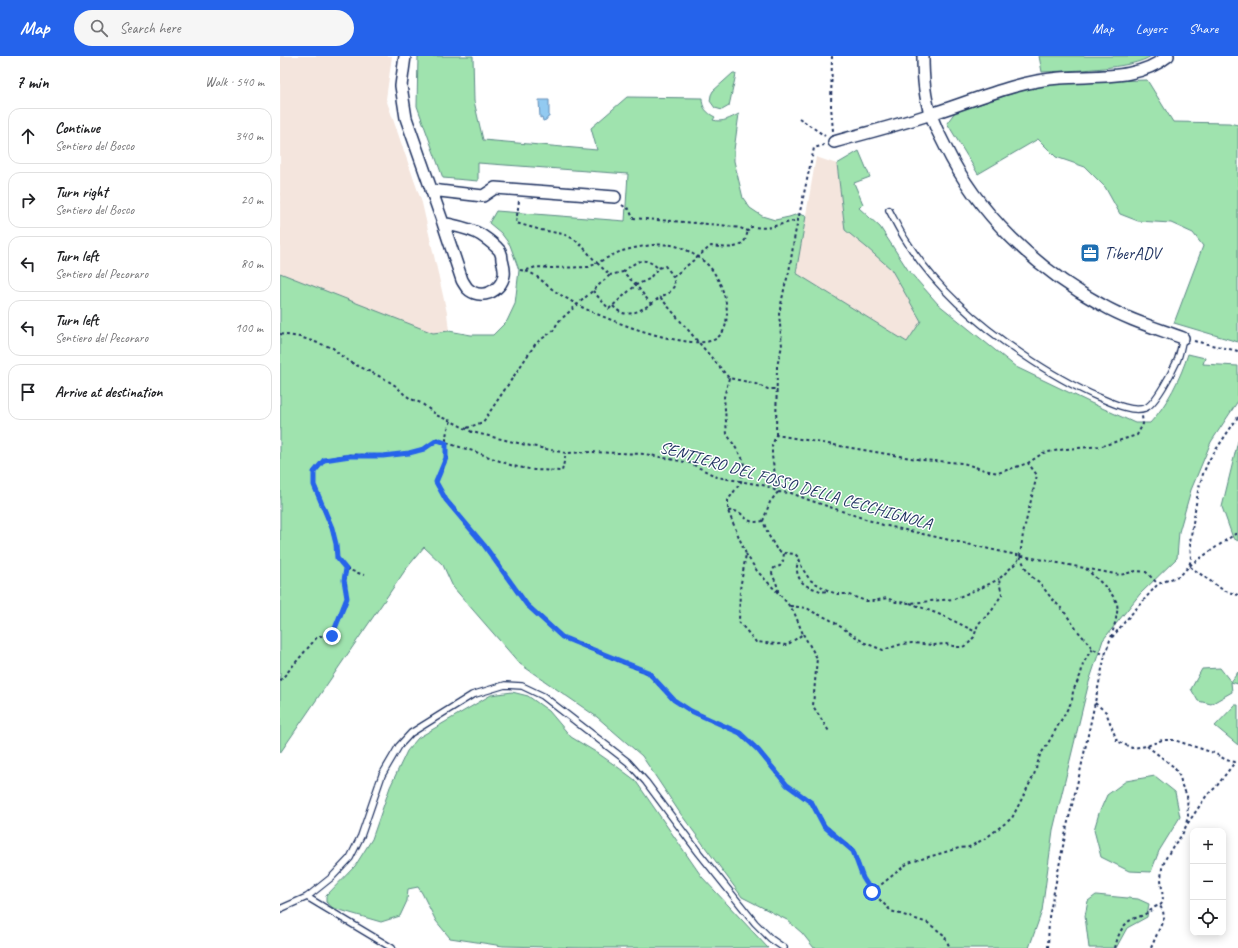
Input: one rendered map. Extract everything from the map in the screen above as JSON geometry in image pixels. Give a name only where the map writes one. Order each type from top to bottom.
[{"type":"street","points":[[405,56],[401,86],[406,118],[462,280],[467,288],[474,293],[481,295],[496,290],[501,283],[504,274],[501,252],[481,235],[443,222]]},
{"type":"street","points":[[923,56],[926,96],[931,115],[949,154],[971,191],[993,218],[1026,251],[1065,281],[1102,305],[1131,319],[1183,338]]},
{"type":"street","points":[[834,142],[931,115],[1030,82],[1065,78],[1124,75],[1163,61],[1168,56]]},
{"type":"street","points":[[432,190],[483,196],[495,188],[615,197]]},
{"type":"lane","points":[[889,210],[906,242],[923,265],[955,301],[986,328],[1024,356],[1066,382],[1110,402],[1133,409],[1141,409],[1149,406],[1154,401],[1176,362],[1183,338]]},
{"type":"lane","points":[[280,909],[307,896],[332,877],[350,858],[361,836],[382,775],[399,746],[411,733],[472,695],[505,685],[522,686],[543,696],[628,762],[646,782],[699,853],[755,923],[771,939],[784,948]]},
{"type":"lane","points":[[307,896],[392,948]]},
{"type":"path","points":[[832,56],[831,106],[834,142]]},
{"type":"path","points":[[799,118],[834,142]]},
{"type":"path","points":[[834,142],[814,148],[779,314],[782,346],[777,366],[776,435],[772,446],[772,456],[778,492],[770,502],[763,521],[777,550],[784,553],[795,554],[799,558],[802,568],[810,580],[837,594],[846,594],[866,601],[875,601],[882,598],[887,598],[896,602],[909,603],[954,599],[999,579],[1017,562],[1020,556],[1023,534],[1037,475],[1028,463]]},
{"type":"path","points":[[626,208],[629,209],[633,218],[721,225],[748,231]]},
{"type":"path","points":[[518,212],[516,223],[563,234],[574,239],[583,246],[597,263],[610,275]]},
{"type":"path","points":[[673,277],[711,246],[723,248],[738,245],[744,241],[751,227],[767,228],[798,220]]},
{"type":"path","points":[[519,270],[527,270],[536,267],[589,267],[621,252],[660,244],[678,246],[698,256],[713,270],[722,287],[727,310],[726,328],[716,338],[706,342],[698,342],[667,338],[621,325],[577,304],[553,290],[527,270]]},
{"type":"path","points":[[466,428],[483,422],[536,343],[553,331],[558,322],[610,275],[623,272],[635,263],[643,260],[651,262],[658,268]]},
{"type":"path","points":[[593,291],[609,308],[636,285],[649,279],[658,268],[665,266],[672,274],[675,286],[669,293],[637,312],[625,314],[613,306]]},
{"type":"path","points":[[623,272],[636,285],[651,304]]},
{"type":"path","points":[[660,297],[729,378],[753,383],[768,389],[776,389]]},
{"type":"path","name":"SENTIERO DEL FOSSO DELLA CECCHIGNOLA","points":[[280,334],[300,337],[333,348],[352,363],[396,386],[407,396],[421,403],[438,416],[472,432],[566,453],[590,452],[645,454],[690,464],[717,477],[768,486],[778,492],[791,493],[883,525],[1020,556],[1120,575],[1136,571],[1146,572],[1158,584]]},
{"type":"path","points":[[1183,338],[1238,351]]},
{"type":"path","points":[[729,378],[724,397],[727,434],[744,461],[741,482],[728,500],[728,511],[746,554],[757,571],[790,606],[803,634],[817,658],[813,706],[830,733]]},
{"type":"path","points":[[776,435],[922,460],[963,463],[998,473],[1028,463],[1042,453],[1102,446],[1137,435],[1143,424],[1141,409]]},
{"type":"path","points":[[1189,566],[1191,559],[1190,542],[1198,491],[1203,474],[1209,460],[1238,417]]},
{"type":"path","points":[[451,421],[447,431],[446,458],[436,482],[446,500],[484,545],[527,605],[562,637],[648,672],[674,700],[691,711],[740,733],[758,750],[787,785],[812,803],[824,826],[853,851],[863,878],[872,892],[891,911],[928,923],[944,936],[950,948]]},
{"type":"path","points":[[364,575],[346,569],[337,558],[336,544],[332,528],[314,485],[314,472],[324,460],[350,456],[383,456],[409,453],[424,449],[437,440],[494,458],[513,466],[534,470],[562,471],[566,453]]},
{"type":"path","points":[[728,511],[734,510],[740,512],[748,520],[756,523],[763,521]]},
{"type":"path","points":[[1110,640],[1126,619],[1158,584],[1181,575],[1189,566],[1238,532]]},
{"type":"path","points":[[778,593],[778,585],[772,573],[774,568],[780,566],[783,561],[784,553]]},
{"type":"path","points":[[746,554],[740,589],[739,622],[756,642],[787,645],[803,634]]},
{"type":"path","points":[[1020,556],[1032,577],[1039,582],[1063,610],[1093,649],[1105,655]]},
{"type":"path","points":[[799,558],[796,565],[796,572],[800,580],[808,587],[822,592],[829,591]]},
{"type":"path","points":[[1189,566],[1223,590],[1238,595]]},
{"type":"path","points":[[1048,948],[1049,917],[1067,826],[1105,655],[1115,625],[1117,603],[1110,592],[1085,568]]},
{"type":"path","points":[[280,681],[318,636],[332,636],[347,598],[344,580],[346,569]]},
{"type":"path","points":[[790,606],[807,608],[828,619],[865,643],[883,650],[902,644],[912,643],[934,645],[946,644],[963,647],[974,637],[978,624],[992,612],[1002,594],[999,579]]},
{"type":"path","points":[[909,603],[946,617],[976,632]]},
{"type":"path","points":[[872,892],[908,863],[958,848],[969,847],[986,838],[1012,818],[1034,775],[1040,755],[1072,700],[1073,691],[1081,674],[1083,664],[1093,649]]},
{"type":"path","points":[[1095,703],[1106,712],[1117,741],[1132,748],[1147,746],[1162,740],[1174,740],[1214,753],[1226,760],[1237,761]]},
{"type":"path","points":[[1147,746],[1174,767],[1180,777],[1182,786],[1187,795],[1188,816],[1186,826]]},
{"type":"path","points":[[1114,948],[1122,928],[1128,921],[1151,911],[1156,906],[1160,906],[1163,900],[1161,879],[1162,868],[1166,858],[1207,795],[1237,761]]},
{"type":"path","points":[[1151,948],[1164,918],[1163,911],[1160,906]]},
{"type":"shaded area","points":[[280,56],[392,56],[386,99],[422,203],[447,313],[449,331],[433,334],[280,273]]},
{"type":"shaded area","points":[[816,157],[837,164],[845,230],[891,269],[921,321],[907,342],[796,273]]},
{"type":"green space","points":[[418,56],[473,56],[474,101],[483,140],[597,150],[591,128],[627,97],[702,98],[703,105],[706,110],[715,117],[713,120],[723,120],[739,114],[734,161],[743,198],[750,208],[762,216],[775,220],[798,214],[806,216],[796,273],[907,342],[921,321],[891,269],[845,230],[837,164],[859,151],[870,177],[854,183],[863,204],[859,208],[880,227],[908,270],[938,304],[1016,367],[1135,423],[1150,423],[1162,408],[1173,390],[1182,372],[1188,354],[1205,358],[1203,364],[1238,366],[1238,401],[1211,442],[1191,490],[1179,532],[1177,558],[1140,594],[1103,640],[1089,682],[1053,830],[1042,911],[1029,948],[814,948],[802,933],[787,920],[742,897],[680,813],[642,756],[597,717],[520,664],[453,587],[443,565],[424,547],[406,569],[280,753],[280,273],[433,333],[449,331],[471,335],[493,335],[507,321],[515,304],[519,270],[510,245],[501,233],[489,223],[496,211],[625,221],[628,174],[478,163],[478,181],[443,178],[417,106]]},
{"type":"green space","points":[[1039,56],[1151,56],[1130,64],[1115,67],[1042,72]]},
{"type":"green space","points":[[733,73],[736,74],[729,106],[722,110],[715,108],[710,101],[713,91]]},
{"type":"green space","points":[[1147,80],[1173,122],[1229,123],[1238,125],[1238,342],[1174,323],[1203,246],[1193,233],[1171,223],[1138,221],[1120,214],[1105,187],[1085,167],[1056,157],[1038,139],[978,174],[947,123],[955,112],[1033,87],[1065,82]]},
{"type":"green space","points":[[1238,441],[1238,541],[1233,538],[1222,507]]},
{"type":"green space","points":[[1220,668],[1231,682],[1232,692],[1211,704],[1198,701],[1191,689],[1202,669]]},
{"type":"green space","points":[[1238,672],[1238,684],[1231,682]]},
{"type":"green space","points":[[512,692],[528,696],[549,711],[571,737],[599,754],[635,780],[702,877],[768,948],[586,948],[503,946],[450,938],[436,921],[418,887],[408,889],[407,901],[400,916],[381,922],[333,908],[326,902],[326,896],[355,866],[372,839],[390,787],[407,751],[418,738],[491,695]]},
{"type":"green space","points":[[1235,705],[1238,705],[1238,745],[1215,726]]},
{"type":"green space","points":[[1155,776],[1175,792],[1180,817],[1159,851],[1151,872],[1129,871],[1101,857],[1094,830],[1099,813],[1107,795],[1126,781]]},
{"type":"green space","points":[[1096,895],[1138,899],[1149,904],[1147,917],[1127,928],[1116,948],[1089,948],[1085,916],[1088,901]]},
{"type":"water","points":[[539,100],[549,100],[549,117],[543,121],[542,117],[540,118]]},
{"type":"place","name":"TiberADV","points":[[1090,253]]},
{"type":"route","points":[[332,636],[347,598],[344,580],[346,569],[337,558],[336,544],[332,528],[314,485],[314,472],[324,460],[350,456],[383,456],[409,453],[424,449],[437,440],[446,443],[446,458],[436,482],[446,500],[484,545],[527,605],[562,637],[648,672],[674,700],[691,711],[740,733],[758,750],[787,785],[812,803],[824,826],[853,851],[863,878],[872,892]]}]
